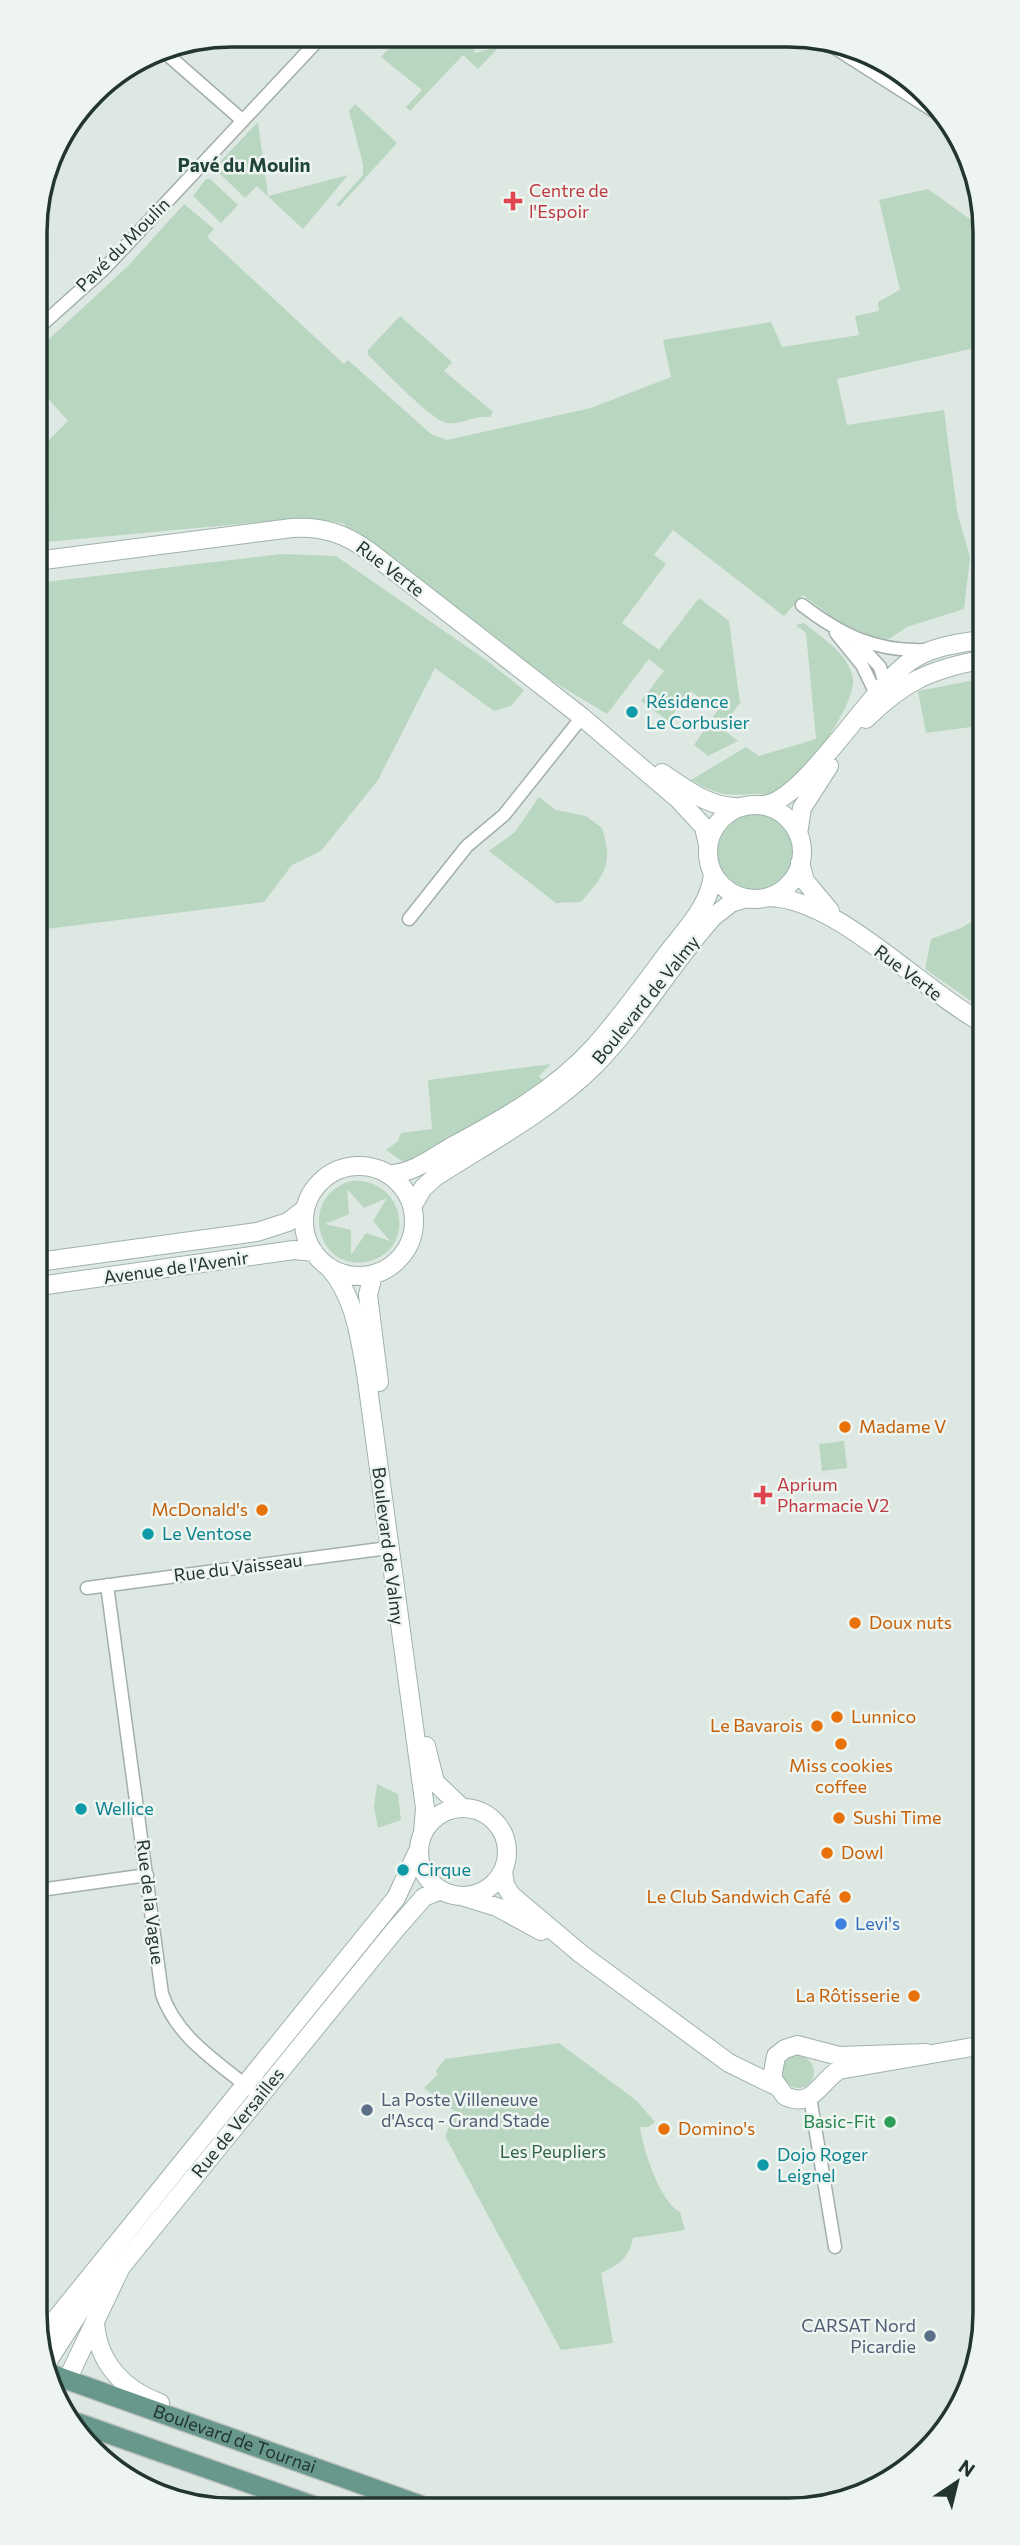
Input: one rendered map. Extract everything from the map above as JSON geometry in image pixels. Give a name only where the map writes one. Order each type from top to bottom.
[{"type":"main road","name":"Boulevard de Tournai","points":[[62,2384],[262,2448],[401,2498]]},
{"type":"main road","name":"Boulevard de Tournai","points":[[86,2426],[291,2498]]},
{"type":"street","name":"Pavé du Moulin","points":[[48,319],[104,269],[311,48]]},
{"type":"street","points":[[171,58],[242,120]]},
{"type":"street","points":[[852,59],[921,104]]},
{"type":"street","name":"Rue Verte","points":[[48,559],[292,528],[332,531],[370,552],[582,717],[686,807],[704,827],[708,845]]},
{"type":"street","points":[[802,605],[852,638],[873,657],[881,693]]},
{"type":"street","points":[[826,623],[862,665],[881,693]]},
{"type":"street","points":[[852,638],[891,649],[933,649],[973,641]]},
{"type":"street","points":[[933,649],[910,661],[881,693],[796,788],[780,801],[750,806],[719,821],[708,845],[713,874],[727,890],[755,898],[789,883],[800,863],[799,816],[814,786],[881,693],[919,677],[973,662]]},
{"type":"street","points":[[409,919],[467,846],[504,815],[582,717]]},
{"type":"street","name":"Rue Verte","points":[[582,717],[694,794],[715,804],[750,806]]},
{"type":"street","points":[[750,806],[780,812],[798,834]]},
{"type":"street","name":"Rue Verte","points":[[800,863],[811,891],[859,936]]},
{"type":"street","name":"Boulevard de Valmy","points":[[388,1174],[410,1170],[496,1123],[536,1098],[573,1067],[608,1030],[695,919],[708,896],[713,874]]},
{"type":"street","name":"Rue Verte","points":[[755,898],[803,903],[859,936],[958,1010],[973,1018]]},
{"type":"street","name":"Boulevard de Valmy","points":[[413,1206],[423,1188],[435,1177],[545,1106],[582,1077],[605,1054],[713,916],[731,903],[755,898]]},
{"type":"street","name":"Rue Verte","points":[[958,1010],[973,1025]]},
{"type":"street","points":[[360,1166],[388,1174],[404,1188],[413,1206],[415,1223],[409,1245],[395,1264],[373,1275],[353,1276],[328,1266],[314,1252],[306,1235],[305,1209],[316,1187],[335,1171],[360,1166]]},
{"type":"street","name":"Avenue de l'Avenir","points":[[48,1261],[257,1232],[288,1222],[305,1209]]},
{"type":"street","name":"Avenue de l'Avenir","points":[[47,1285],[294,1250],[314,1252]]},
{"type":"street","name":"Boulevard de Valmy","points":[[328,1266],[346,1290],[358,1329],[425,1808],[423,1833]]},
{"type":"street","name":"Boulevard de Valmy","points":[[373,1275],[368,1287],[368,1302],[429,1763],[440,1790],[461,1807]]},
{"type":"street","name":"Rue du Vaisseau","points":[[87,1588],[388,1548]]},
{"type":"street","name":"Rue de la Vague","points":[[107,1585],[160,1981],[171,2017],[195,2044],[252,2091]]},
{"type":"street","points":[[582,1954],[497,1907],[449,1893],[423,1872],[418,1852],[423,1833],[436,1816],[461,1807],[483,1812],[499,1827],[506,1846],[503,1871],[505,1885],[511,1895],[582,1954],[707,2044],[734,2067],[774,2085],[788,2098],[817,2091],[839,2070],[972,2047]]},
{"type":"street","name":"Rue de Versailles","points":[[62,2384],[121,2267],[399,1894],[418,1852]]},
{"type":"street","points":[[449,1893],[482,1891],[494,1883],[503,1871]]},
{"type":"street","points":[[47,1889],[147,1875]]},
{"type":"street","name":"Rue de Versailles","points":[[48,2327],[186,2158],[252,2091],[402,1921],[428,1895],[449,1893]]},
{"type":"street","points":[[707,2044],[747,2063],[757,2064],[774,2059]]},
{"type":"street","points":[[774,2085],[771,2070],[774,2059],[781,2051],[792,2046],[839,2056],[926,2053]]},
{"type":"street","points":[[813,2049],[825,2063],[817,2091],[835,2247]]},
{"type":"street","name":"Rue de Versailles","points":[[52,2354],[105,2271],[161,2198],[186,2158]]},
{"type":"street","points":[[95,2323],[101,2352],[118,2378],[132,2391],[210,2422],[262,2448]]},
{"type":"green space","points":[[389,48],[473,48],[475,53],[499,48],[478,69],[463,55],[410,111],[406,107],[422,90],[381,57]]},
{"type":"green space","points":[[355,104],[397,143],[339,207],[336,205],[363,175],[363,164],[349,111]]},
{"type":"green space","points":[[258,122],[268,196],[348,175],[303,229],[257,186],[245,198],[217,171],[218,164]]},
{"type":"green space","points":[[206,179],[210,179],[238,205],[221,223],[193,196]]},
{"type":"green space","points":[[928,189],[972,221],[973,348],[837,379],[847,425],[944,410],[957,511],[970,558],[964,609],[907,627],[884,642],[837,621],[803,595],[784,616],[673,530],[654,555],[666,564],[622,623],[659,650],[699,598],[729,621],[740,703],[721,728],[738,741],[708,756],[694,745],[717,711],[691,691],[668,721],[641,701],[664,671],[649,659],[607,714],[554,682],[342,523],[303,518],[48,542],[48,441],[68,421],[48,398],[48,340],[129,265],[184,204],[214,229],[207,237],[344,364],[348,360],[431,434],[447,440],[591,408],[671,377],[663,340],[771,322],[782,347],[859,335],[855,316],[879,311],[878,302],[900,290],[879,200]]},
{"type":"green space","points":[[400,316],[452,362],[444,371],[493,412],[490,417],[458,423],[440,420],[419,404],[368,355],[368,350]]},
{"type":"green space","points":[[282,554],[336,556],[486,660],[524,690],[511,706],[494,711],[435,668],[378,780],[321,851],[292,865],[264,902],[48,929],[48,582]]},
{"type":"green space","points":[[804,623],[840,654],[853,678],[846,706],[824,743],[797,776],[773,794],[727,794],[691,780],[746,747],[759,756],[816,739],[806,633],[796,625]]},
{"type":"green space","points":[[973,680],[973,728],[926,733],[918,691]]},
{"type":"green space","points":[[539,797],[556,810],[586,816],[602,828],[607,851],[605,869],[581,902],[556,903],[489,851],[515,832]]},
{"type":"green space","points":[[754,812],[769,815],[786,829],[793,851],[790,866],[776,883],[754,890],[739,887],[722,873],[715,851],[718,836],[732,819]]},
{"type":"green space","points":[[973,921],[973,1002],[925,969],[931,939]]},
{"type":"green space","points":[[551,1064],[539,1076],[545,1083],[409,1166],[386,1150],[398,1141],[401,1133],[432,1129],[428,1080]]},
{"type":"green space","points":[[351,1181],[369,1182],[383,1189],[393,1200],[399,1228],[395,1242],[385,1253],[370,1261],[352,1262],[337,1257],[327,1246],[320,1232],[319,1217],[323,1202],[334,1190]],"holes":[[[347,1189],[364,1208],[387,1198],[373,1221],[390,1241],[366,1233],[351,1255],[351,1230],[325,1224],[349,1214]]]},
{"type":"green space","points":[[844,1441],[847,1468],[822,1471],[819,1444]]},
{"type":"green space","points":[[377,1784],[398,1794],[401,1820],[378,1828],[374,1807]]},
{"type":"green space","name":"Les Peupliers","points":[[559,2043],[637,2101],[655,2122],[648,2127],[640,2127],[645,2149],[659,2187],[680,2212],[685,2230],[633,2238],[629,2251],[622,2260],[601,2273],[613,2343],[561,2350],[445,2136],[456,2112],[424,2088],[438,2074],[435,2072],[445,2059]]},
{"type":"green space","points":[[798,2056],[809,2061],[814,2072],[809,2083],[798,2088],[787,2083],[782,2072],[787,2061]]},
{"type":"place","name":"Centre de l'Espoir","points":[[513,201]]},
{"type":"place","name":"Résidence Le Corbusier","points":[[632,712]]},
{"type":"place","name":"Madame V","points":[[845,1427]]},
{"type":"place","name":"Aprium Pharmacie V2","points":[[763,1495]]},
{"type":"place","name":"McDonald's","points":[[262,1510]]},
{"type":"place","name":"Le Ventose","points":[[148,1534]]},
{"type":"place","name":"Doux nuts","points":[[855,1623]]},
{"type":"place","name":"Lunnico","points":[[837,1717]]},
{"type":"place","name":"Le Bavarois","points":[[817,1726]]},
{"type":"place","name":"Miss cookies coffee","points":[[841,1744]]},
{"type":"place","name":"Wellice","points":[[81,1809]]},
{"type":"place","name":"Sushi Time","points":[[839,1818]]},
{"type":"place","name":"Dowl","points":[[827,1853]]},
{"type":"place","name":"Cirque","points":[[403,1870]]},
{"type":"place","name":"Le Club Sandwich Café","points":[[845,1897]]},
{"type":"place","name":"Levi's","points":[[841,1924]]},
{"type":"place","name":"La Rôtisserie","points":[[914,1996]]},
{"type":"place","name":"La Poste Villeneuve d'Ascq - Grand Stade","points":[[367,2110]]},
{"type":"place","name":"Basic-Fit","points":[[890,2122]]},
{"type":"place","name":"Domino's","points":[[664,2129]]},
{"type":"place","name":"Dojo Roger Leignel","points":[[763,2165]]},
{"type":"place","name":"CARSAT Nord Picardie","points":[[930,2336]]},
{"type":"district","name":"Pavé du Moulin","points":[[244,165]]}]
